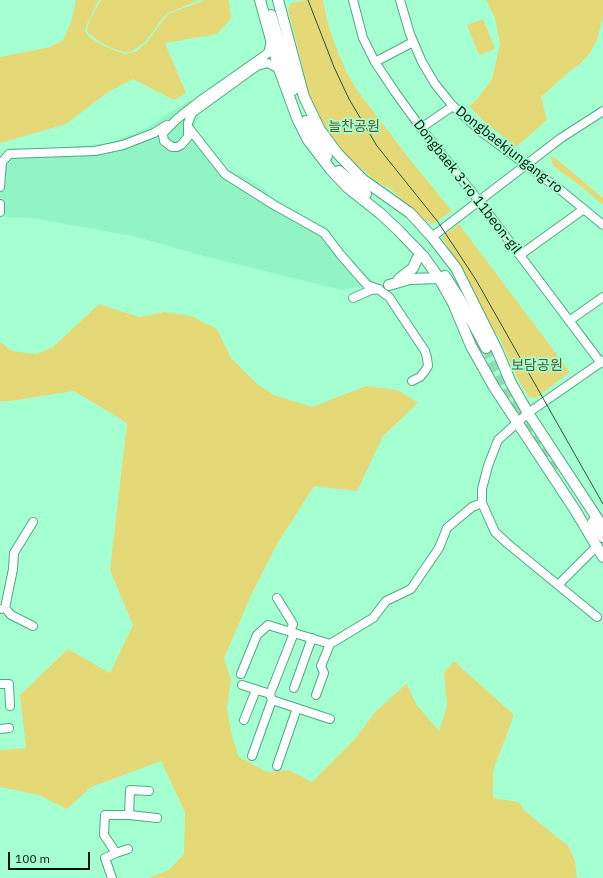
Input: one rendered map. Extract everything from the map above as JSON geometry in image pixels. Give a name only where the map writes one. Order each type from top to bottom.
[{"type":"main road","points":[[260,0],[279,69],[297,118],[308,140],[331,170],[347,187],[386,219],[421,254],[439,278],[453,303],[471,346],[494,387],[600,548]]},
{"type":"main road","points":[[266,0],[294,92],[308,127],[333,165],[421,244],[443,273],[489,348],[447,264],[416,226],[362,179],[338,154],[320,130],[304,96],[278,0]]},
{"type":"main road","points":[[294,92],[297,118]]},
{"type":"main road","points":[[331,170],[347,178]]},
{"type":"main road","points":[[362,179],[410,213],[432,237],[456,268],[497,350],[511,383],[528,413],[603,527]]},
{"type":"main road","points":[[389,285],[409,272],[421,254]]},
{"type":"main road","points":[[389,285],[417,278],[439,278]]},
{"type":"main road","points":[[494,387],[500,393],[504,393],[509,390],[511,383]]},
{"type":"main road","points":[[536,450],[534,444],[536,441],[540,440],[550,446]]},
{"type":"main road","points":[[603,537],[555,469],[600,548],[603,557]]},
{"type":"street","name":"Dongbaek 3-ro 11beon-gil","points":[[353,0],[361,33],[375,62],[421,128],[479,201],[569,321],[602,362]]},
{"type":"street","name":"Dongbaekjungang-ro","points":[[400,0],[414,42],[435,84],[453,106],[483,133],[603,225]]},
{"type":"street","points":[[0,187],[2,162],[10,154],[95,151],[123,145],[154,133],[177,119],[201,100],[268,53],[271,41]]},
{"type":"street","points":[[375,62],[414,42]]},
{"type":"street","points":[[163,135],[165,143],[174,148],[181,145],[186,140],[190,118],[196,109],[257,66],[268,64],[279,69]]},
{"type":"street","points":[[421,128],[453,106]]},
{"type":"street","points":[[432,237],[561,138],[603,111]]},
{"type":"street","points":[[163,135],[177,119]]},
{"type":"street","points":[[188,126],[225,174],[274,205],[324,233],[367,285],[378,289],[389,297],[425,351],[427,358],[428,366],[420,376],[412,381]]},
{"type":"street","points":[[154,133],[163,135]]},
{"type":"street","points":[[186,140],[201,143]]},
{"type":"street","points":[[0,204],[0,212]]},
{"type":"street","points":[[520,256],[584,209]]},
{"type":"street","points":[[353,298],[371,290],[389,285]]},
{"type":"street","points":[[569,321],[603,297]]},
{"type":"street","points":[[597,617],[495,532],[482,503],[482,488],[488,466],[498,440],[528,413],[602,362]]},
{"type":"street","points":[[316,695],[324,673],[321,666],[330,644],[373,618],[386,601],[411,589],[440,548],[446,528],[472,507],[482,503]]},
{"type":"street","points":[[33,522],[14,554],[13,569],[2,608],[11,615],[33,626]]},
{"type":"street","points":[[558,585],[600,548]]},
{"type":"street","points":[[252,756],[292,632],[293,624],[277,598]]},
{"type":"street","points":[[241,674],[257,635],[268,625],[330,644]]},
{"type":"street","points":[[294,688],[312,638]]},
{"type":"street","points":[[0,684],[9,684],[10,706]]},
{"type":"street","points":[[242,685],[297,708],[330,719]]},
{"type":"street","points":[[244,720],[256,690]]},
{"type":"street","points":[[277,766],[297,708]]},
{"type":"street","points":[[0,729],[9,728]]},
{"type":"street","points":[[129,816],[130,790],[149,791]]},
{"type":"street","points":[[116,853],[104,835],[105,815],[157,818]]},
{"type":"street","points":[[112,878],[105,858],[128,849]]},
{"type":"shaded area","points":[[190,100],[199,115],[195,124],[196,130],[229,171],[244,176],[263,188],[272,198],[328,229],[339,246],[375,283],[342,290],[204,256],[133,236],[32,218],[0,217],[0,156],[4,151],[10,148],[39,150],[109,143],[145,129]]},
{"type":"green space","points":[[76,0],[99,0],[85,31],[88,36],[100,44],[125,54],[137,51],[147,42],[168,14],[205,0],[229,0],[231,19],[217,34],[165,43],[186,93],[174,100],[133,79],[108,92],[66,124],[0,143],[0,57],[50,47],[63,40],[71,22]]},
{"type":"green space","points":[[101,0],[199,0],[166,14],[145,42],[130,52],[125,52],[114,49],[100,42],[88,33],[87,30],[89,22]]},
{"type":"green space","name":"늘찬공원","points":[[307,0],[323,0],[329,28],[350,79],[408,157],[452,211],[433,224],[426,221],[388,187],[377,182],[352,160],[332,138],[319,117],[310,97],[288,9],[291,3]]},
{"type":"green space","points":[[486,0],[603,0],[603,20],[597,40],[590,53],[580,64],[541,97],[547,120],[516,147],[485,122],[469,106],[477,99],[492,79],[500,44],[495,18]]},
{"type":"green space","points":[[483,19],[495,49],[479,55],[467,25]]},
{"type":"green space","points":[[553,156],[603,198],[603,205],[582,187],[553,166],[551,158]]},
{"type":"green space","name":"보담공원","points":[[459,224],[570,372],[536,398],[529,397],[516,376],[499,337],[489,326],[464,271],[444,241],[443,236]]},
{"type":"green space","points":[[99,304],[139,317],[165,312],[191,316],[217,329],[231,358],[256,383],[274,395],[312,407],[366,386],[398,390],[418,403],[383,436],[357,491],[314,486],[277,544],[253,591],[224,658],[231,680],[227,708],[232,736],[239,757],[267,772],[289,770],[312,782],[354,740],[376,711],[406,684],[416,704],[439,731],[447,706],[444,673],[454,661],[514,715],[493,771],[493,798],[519,802],[524,810],[568,845],[575,861],[577,878],[149,878],[169,870],[184,854],[185,812],[161,761],[91,787],[67,809],[39,795],[0,787],[0,750],[26,748],[20,695],[68,649],[110,673],[133,625],[110,570],[127,423],[74,391],[10,401],[0,401],[0,342],[12,351],[36,354],[53,347]]},
{"type":"tunnel","points":[[486,348],[520,419]]},
{"type":"tunnel","points":[[521,409],[557,469]]},
{"type":"tram line","points":[[308,0],[334,67],[349,99],[377,146],[438,222],[476,280],[603,504]]}]
